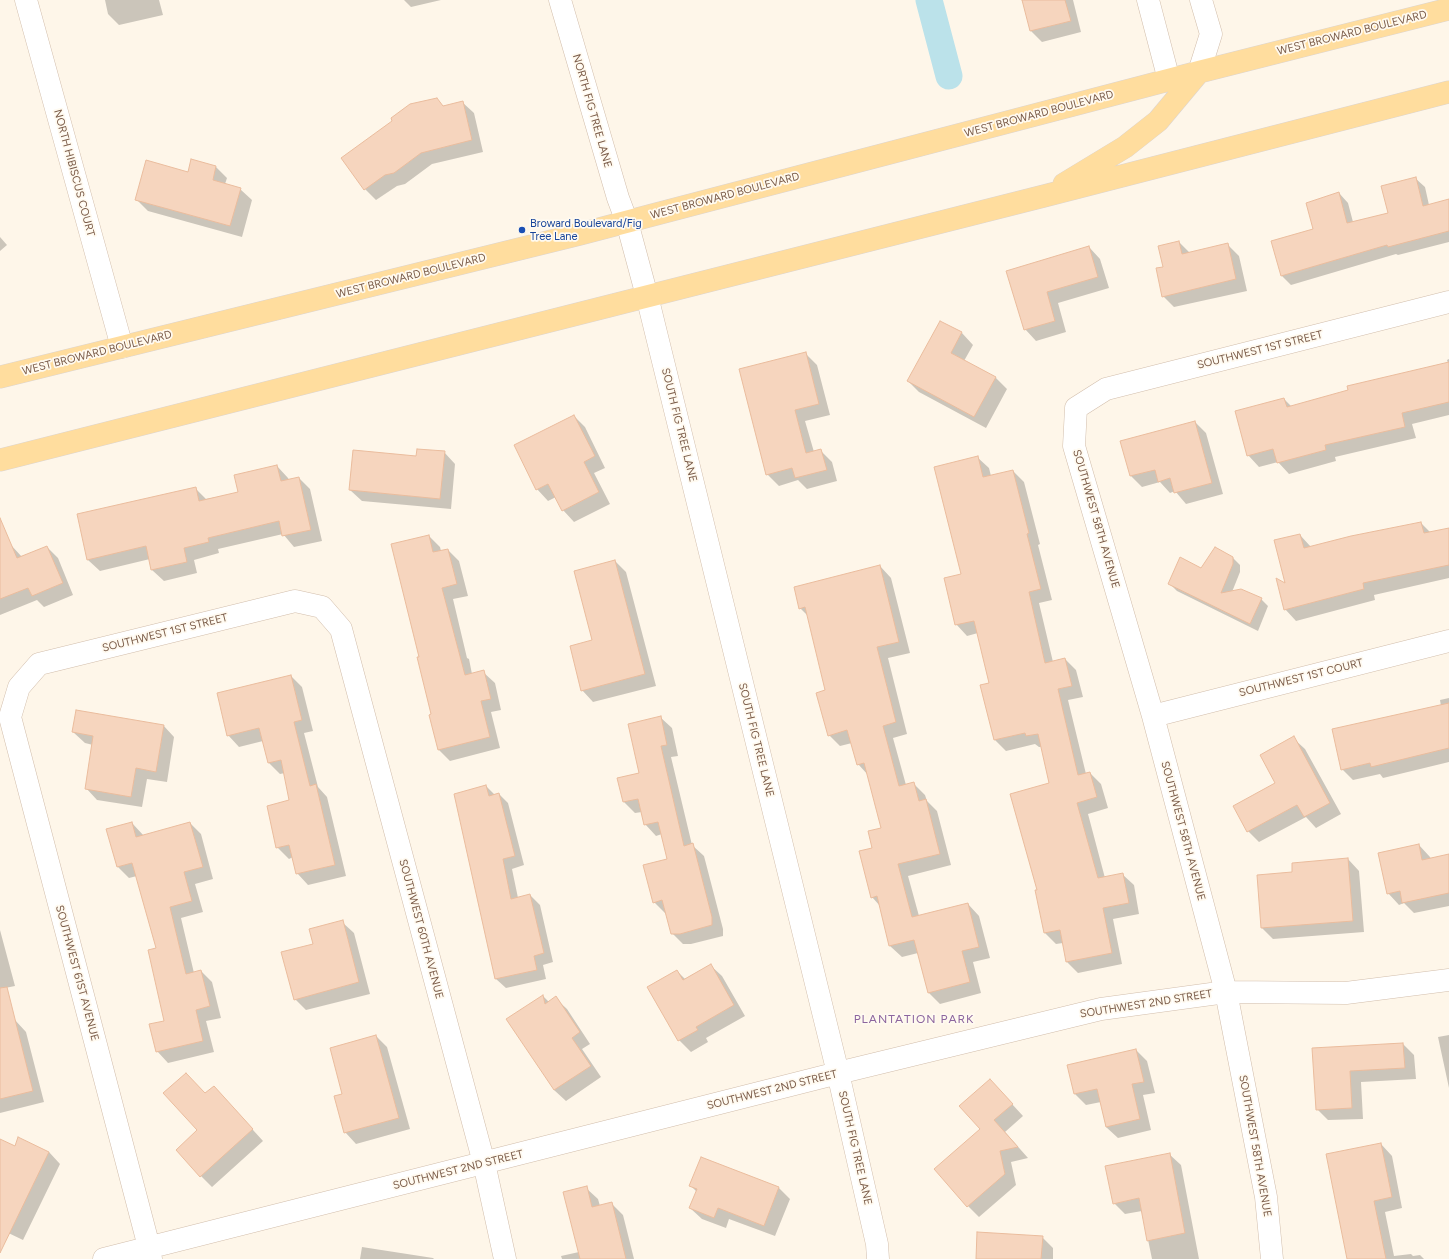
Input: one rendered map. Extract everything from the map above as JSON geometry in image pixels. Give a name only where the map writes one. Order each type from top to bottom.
[{"type":"main road","name":"WEST BROWARD BOULEVARD","points":[[0,377],[627,222],[1199,72],[1449,9]]},
{"type":"main road","points":[[1044,196],[1125,147],[1147,130],[1158,121],[1199,72]]},
{"type":"main road","points":[[0,460],[1449,92]]},
{"type":"street","name":"NORTH HIBISCUS COURT","points":[[26,0],[122,347]]},
{"type":"street","name":"NORTH FIG TREE LANE","points":[[560,0],[618,198],[627,222]]},
{"type":"street","points":[[1148,0],[1169,80]]},
{"type":"street","points":[[1199,72],[1210,34],[1201,0]]},
{"type":"street","name":"SOUTH FIG TREE LANE","points":[[627,222],[647,296],[838,1072],[877,1244],[878,1259]]},
{"type":"street","name":"SOUTHWEST 1ST STREET","points":[[1076,408],[1106,390],[1449,302]]},
{"type":"street","name":"SOUTHWEST 58TH AVENUE","points":[[1076,408],[1074,446],[1153,716],[1226,992],[1266,1197],[1272,1259]]},
{"type":"street","name":"SOUTHWEST 1ST STREET","points":[[19,687],[39,664],[295,601],[322,607]]},
{"type":"street","name":"SOUTHWEST 60TH AVENUE","points":[[322,607],[341,630],[484,1163],[506,1259]]},
{"type":"street","name":"SOUTHWEST 1ST COURT","points":[[1153,716],[1449,641]]},
{"type":"street","name":"SOUTHWEST 61ST AVENUE","points":[[19,687],[10,717],[150,1253]]},
{"type":"street","name":"SOUTHWEST 2ND STREET","points":[[104,1259],[150,1253],[484,1163],[838,1072],[1101,1009],[1226,992],[1346,993],[1449,980]]},
{"type":"building","points":[[1022,0],[1065,0],[1071,21],[1030,31]]},
{"type":"building","points":[[437,98],[443,106],[463,101],[472,140],[421,153],[394,173],[385,175],[364,190],[341,158],[392,121],[391,118],[410,104]]},
{"type":"building","points":[[191,159],[216,166],[213,180],[241,188],[230,226],[135,200],[146,160],[188,172]]},
{"type":"building","points":[[1416,177],[1423,206],[1449,199],[1449,231],[1388,247],[1387,245],[1281,276],[1271,241],[1313,229],[1306,203],[1339,192],[1347,223],[1388,213],[1381,186]]},
{"type":"building","points":[[1179,241],[1182,254],[1228,243],[1236,279],[1162,297],[1156,268],[1163,267],[1158,246]]},
{"type":"building","points":[[1089,246],[1098,277],[1047,292],[1055,321],[1024,330],[1006,271]]},
{"type":"building","points":[[940,321],[962,332],[951,353],[996,377],[974,417],[907,381]]},
{"type":"building","points":[[806,352],[819,404],[795,410],[806,453],[821,449],[827,470],[795,478],[792,468],[766,475],[739,369]]},
{"type":"building","points":[[1449,362],[1449,402],[1402,413],[1405,427],[1325,445],[1326,450],[1277,463],[1273,449],[1247,456],[1235,411],[1284,398],[1287,407],[1348,390],[1347,386]]},
{"type":"building","points":[[574,415],[595,456],[584,462],[599,492],[562,511],[548,484],[536,490],[514,445]]},
{"type":"building","points":[[1195,421],[1212,483],[1174,493],[1170,478],[1158,482],[1155,470],[1130,476],[1120,441]]},
{"type":"building","points":[[417,449],[445,451],[440,499],[349,490],[353,450],[416,456]]},
{"type":"building","points":[[978,456],[983,477],[1013,470],[1041,589],[1029,592],[1045,663],[1065,658],[1072,686],[1058,689],[1078,775],[1090,772],[1097,797],[1077,803],[1098,878],[1123,873],[1129,903],[1103,908],[1112,953],[1066,962],[1060,930],[1044,933],[1035,890],[1037,890],[1010,794],[1049,783],[1038,734],[1026,736],[1025,733],[994,740],[980,685],[989,683],[974,621],[955,625],[944,578],[961,574],[934,467]]},
{"type":"building","points":[[277,465],[281,481],[299,477],[311,530],[282,536],[279,521],[208,538],[209,542],[184,548],[187,562],[151,570],[146,546],[87,560],[77,514],[196,487],[199,501],[238,492],[234,475]]},
{"type":"building","points":[[0,518],[17,558],[47,546],[63,583],[32,596],[28,588],[0,599]]},
{"type":"building","points":[[1421,522],[1424,533],[1449,528],[1449,565],[1363,583],[1364,589],[1284,610],[1276,578],[1285,583],[1274,540],[1300,534],[1304,548],[1351,536]]},
{"type":"building","points":[[429,535],[433,552],[448,549],[457,584],[442,588],[465,675],[484,670],[491,699],[481,701],[490,737],[438,750],[417,657],[419,657],[391,544]]},
{"type":"building","points":[[1215,547],[1233,557],[1233,564],[1221,593],[1241,589],[1262,598],[1250,624],[1168,584],[1180,557],[1201,568]]},
{"type":"building","points":[[615,560],[645,674],[581,691],[570,646],[592,640],[574,571]]},
{"type":"building","points":[[880,565],[899,642],[877,647],[896,722],[883,726],[899,786],[914,782],[919,801],[926,799],[940,854],[898,864],[912,917],[968,903],[979,947],[962,951],[970,982],[928,993],[914,940],[889,946],[877,896],[871,898],[859,851],[872,848],[868,831],[881,828],[864,763],[857,765],[847,730],[828,736],[816,693],[825,690],[805,607],[799,609],[794,587]]},
{"type":"building","points":[[291,675],[302,720],[294,722],[310,786],[316,784],[335,865],[296,874],[289,845],[276,848],[267,806],[289,800],[281,760],[268,763],[259,728],[227,736],[217,693]]},
{"type":"building","points":[[1449,703],[1449,748],[1371,767],[1370,763],[1341,770],[1332,729]]},
{"type":"building","points":[[76,710],[164,725],[156,772],[136,768],[131,797],[85,789],[93,736],[72,732]]},
{"type":"building","points":[[661,716],[667,745],[661,746],[684,846],[693,843],[712,917],[712,925],[680,934],[671,934],[662,900],[653,903],[643,865],[667,859],[658,822],[644,825],[638,799],[623,802],[617,778],[639,773],[628,724]]},
{"type":"building","points":[[1294,736],[1330,803],[1304,817],[1297,805],[1247,832],[1233,806],[1275,783],[1260,755]]},
{"type":"building","points":[[486,785],[489,796],[499,793],[515,856],[503,859],[511,899],[530,894],[544,953],[534,956],[537,970],[495,979],[454,794]]},
{"type":"building","points":[[132,822],[136,837],[190,822],[203,867],[184,872],[192,901],[170,907],[186,974],[201,970],[210,1006],[196,1010],[203,1041],[156,1052],[149,1024],[164,1021],[148,950],[156,948],[132,863],[117,867],[106,829]]},
{"type":"building","points":[[1419,844],[1422,860],[1449,854],[1449,893],[1402,903],[1400,891],[1387,894],[1378,853]]},
{"type":"building","points":[[1348,858],[1353,921],[1261,928],[1257,875],[1292,872],[1292,863]]},
{"type":"building","points":[[343,920],[359,982],[294,1000],[281,952],[313,944],[309,929]]},
{"type":"building","points":[[711,964],[734,1005],[696,1027],[698,1030],[678,1041],[647,987],[677,970],[683,980]]},
{"type":"building","points":[[7,987],[33,1091],[0,1099],[0,988]]},
{"type":"building","points":[[543,995],[545,1004],[556,996],[580,1032],[572,1038],[591,1066],[554,1090],[506,1019]]},
{"type":"building","points":[[376,1035],[399,1118],[344,1133],[334,1096],[342,1094],[330,1048]]},
{"type":"building","points":[[1403,1043],[1405,1068],[1350,1071],[1352,1108],[1316,1110],[1312,1048]]},
{"type":"building","points":[[1136,1049],[1144,1082],[1132,1084],[1140,1119],[1106,1127],[1097,1089],[1074,1094],[1067,1065]]},
{"type":"building","points":[[186,1073],[205,1093],[214,1086],[253,1129],[200,1177],[176,1150],[197,1130],[163,1093]]},
{"type":"building","points":[[990,1079],[1013,1104],[994,1120],[1018,1147],[1000,1151],[1005,1174],[967,1207],[934,1169],[980,1129],[959,1106]]},
{"type":"building","points":[[18,1137],[49,1152],[0,1253],[0,1139],[15,1146]]},
{"type":"building","points":[[1381,1143],[1392,1197],[1374,1201],[1386,1259],[1347,1259],[1326,1154]]},
{"type":"building","points":[[1170,1153],[1185,1233],[1147,1241],[1139,1198],[1113,1204],[1105,1166]]},
{"type":"building","points":[[701,1157],[779,1187],[764,1226],[718,1208],[714,1218],[689,1208],[697,1189],[689,1186]]},
{"type":"building","points":[[587,1186],[592,1207],[612,1202],[626,1259],[580,1259],[563,1192]]},
{"type":"building","points":[[977,1232],[1043,1236],[1041,1259],[976,1259]]},
{"type":"waterway","points":[[929,0],[949,76]]},
{"type":"place","name":"Broward Boulevard/Fig Tree Lane","points":[[522,230]]},
{"type":"district","name":"PLANTATION PARK","points":[[914,1019]]}]
